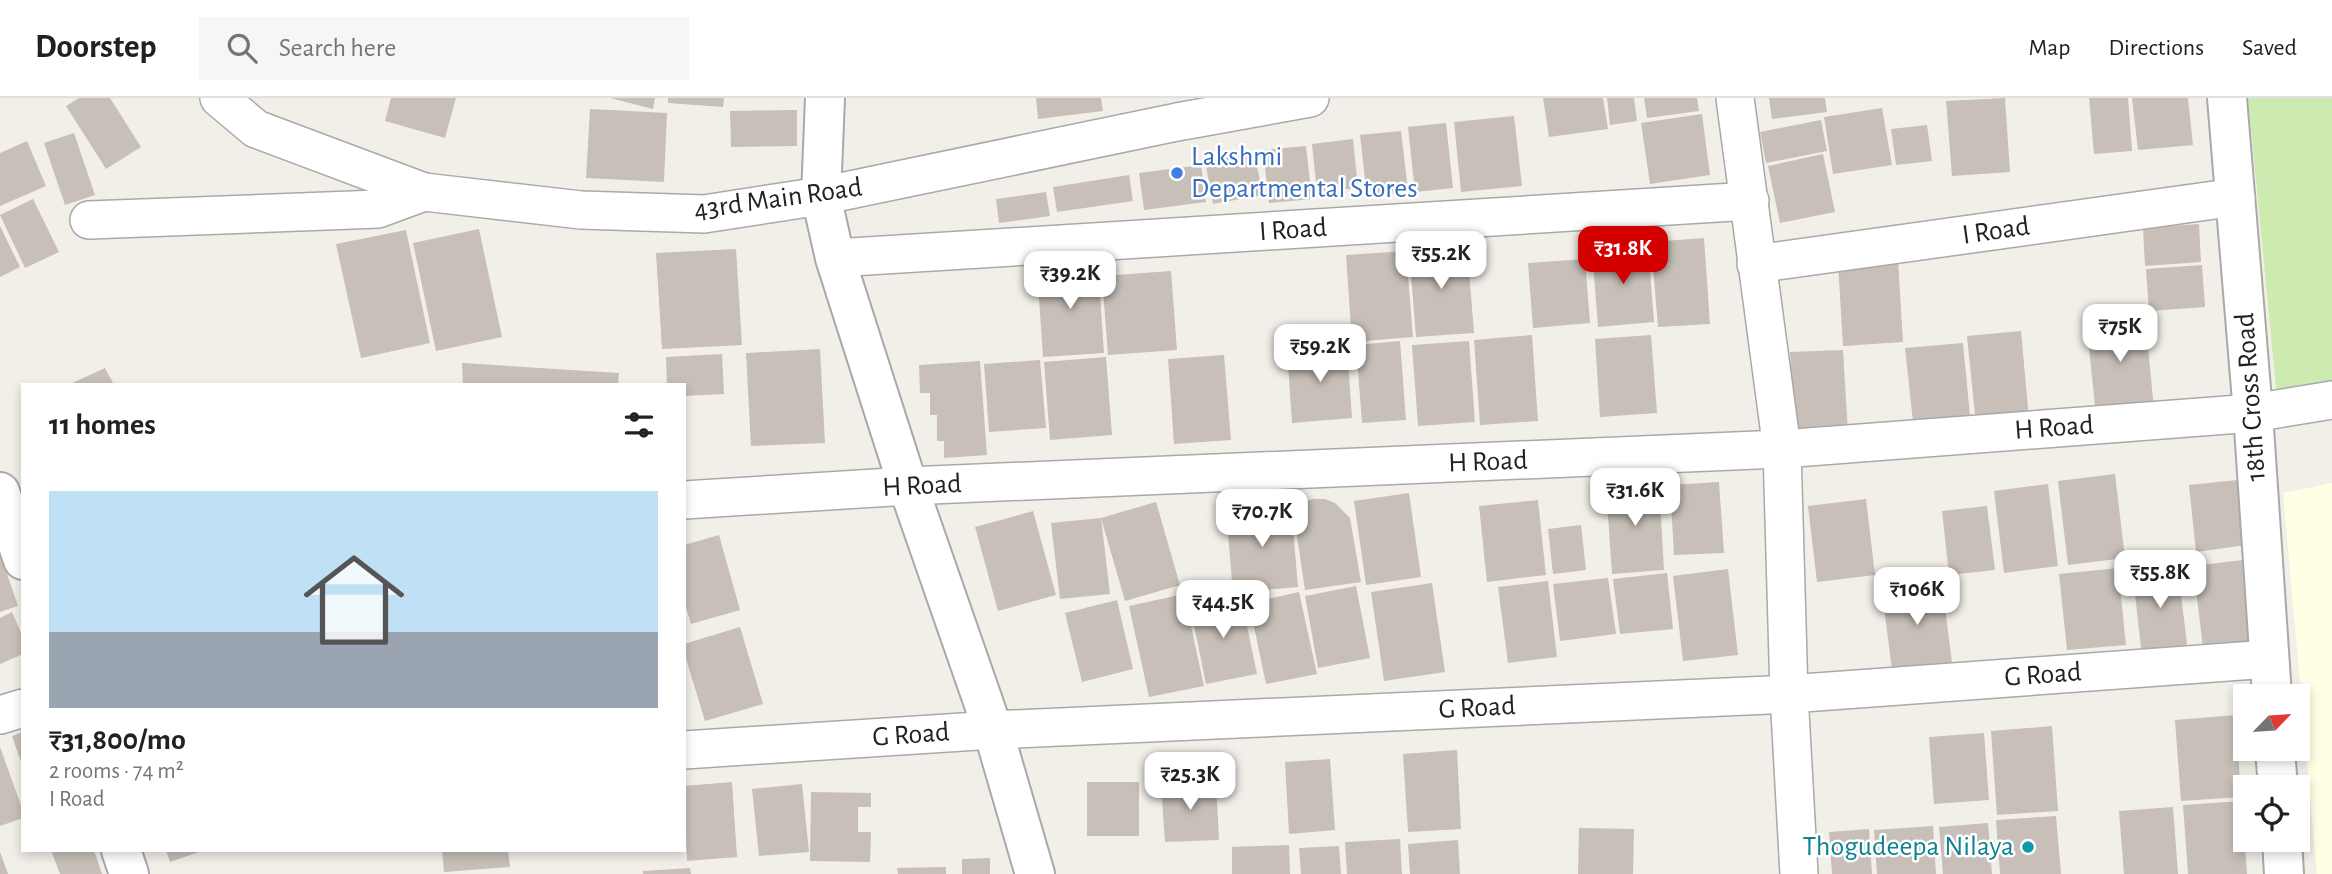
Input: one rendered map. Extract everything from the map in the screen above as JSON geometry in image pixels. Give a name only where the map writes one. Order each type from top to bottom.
[{"type":"street","name":"43rd Main Road","points":[[219,98],[256,129],[424,192],[581,210],[704,214],[821,196],[1177,122],[1310,98]]},
{"type":"street","points":[[825,98],[821,196],[835,258],[908,486],[992,730],[1035,874]]},
{"type":"street","points":[[1735,98],[1782,449],[1789,694],[1799,874]]},
{"type":"street","name":"18th Cross Road","points":[[2227,98],[2253,413],[2271,684]]},
{"type":"street","points":[[89,220],[378,209],[424,192]]},
{"type":"street","name":"I Road","points":[[1756,264],[2235,197]]},
{"type":"street","name":"I Road","points":[[835,258],[1750,201]]},
{"type":"street","name":"H Road","points":[[686,500],[908,486],[1782,449],[2253,413],[2332,400]]},
{"type":"street","points":[[0,492],[21,554]]},
{"type":"street","name":"G Road","points":[[686,751],[992,730],[1789,694],[2269,659]]},
{"type":"street","points":[[0,715],[21,709]]},
{"type":"street","points":[[122,852],[129,874]]},
{"type":"street","points":[[2283,852],[2284,874]]},
{"type":"shaded area","points":[[2332,483],[2332,874],[2317,874],[2307,761],[2310,761],[2310,684],[2300,684],[2283,493]]},
{"type":"green space","points":[[2248,98],[2332,98],[2332,387],[2277,398]]},
{"type":"building","points":[[79,98],[110,98],[141,147],[106,169],[66,106]]},
{"type":"building","points":[[391,98],[456,98],[445,138],[385,121]]},
{"type":"building","points":[[610,98],[655,98],[653,109]]},
{"type":"building","points":[[668,98],[724,98],[723,107],[668,103]]},
{"type":"building","points":[[1036,98],[1101,98],[1103,111],[1038,119]]},
{"type":"building","points":[[1543,98],[1603,98],[1608,129],[1549,137]]},
{"type":"building","points":[[1607,98],[1634,98],[1637,121],[1610,125]]},
{"type":"building","points":[[1644,98],[1697,98],[1699,111],[1647,118]]},
{"type":"building","points":[[1769,98],[1825,98],[1827,112],[1772,119]]},
{"type":"building","points":[[2005,98],[2010,172],[1952,176],[1946,101]]},
{"type":"building","points":[[2089,98],[2128,98],[2132,151],[2094,154]]},
{"type":"building","points":[[2132,98],[2188,98],[2193,145],[2138,150]]},
{"type":"building","points":[[1882,108],[1892,165],[1833,174],[1824,117]]},
{"type":"building","points":[[590,109],[667,113],[664,182],[586,178]]},
{"type":"building","points":[[797,110],[797,146],[731,147],[730,111]]},
{"type":"building","points":[[1702,114],[1710,175],[1650,184],[1641,123]]},
{"type":"building","points":[[1514,116],[1522,186],[1461,192],[1454,122]]},
{"type":"building","points":[[1821,120],[1827,151],[1766,163],[1760,132]]},
{"type":"building","points":[[1446,123],[1453,188],[1415,192],[1408,127]]},
{"type":"building","points":[[1927,125],[1932,161],[1896,165],[1891,129]]},
{"type":"building","points":[[1401,131],[1408,191],[1367,196],[1360,135]]},
{"type":"building","points":[[74,133],[95,195],[65,205],[44,143]]},
{"type":"building","points":[[1353,139],[1358,188],[1317,192],[1312,144]]},
{"type":"building","points":[[27,141],[46,186],[0,206],[0,153]]},
{"type":"building","points":[[1306,146],[1312,199],[1269,203],[1263,150]]},
{"type":"building","points":[[1254,152],[1263,195],[1213,204],[1205,161]]},
{"type":"building","points":[[1823,154],[1835,212],[1780,223],[1768,166]]},
{"type":"building","points":[[1201,165],[1206,202],[1144,210],[1139,173]]},
{"type":"building","points":[[1129,175],[1133,201],[1057,212],[1053,187]]},
{"type":"building","points":[[1046,192],[1050,216],[999,223],[996,199]]},
{"type":"building","points":[[33,199],[59,252],[25,268],[0,215]]},
{"type":"building","points":[[2199,224],[2201,262],[2145,266],[2143,228]]},
{"type":"building","points":[[0,226],[20,267],[0,277]]},
{"type":"building","points":[[479,229],[502,337],[436,351],[413,243]]},
{"type":"building","points":[[406,230],[430,343],[361,358],[336,244]]},
{"type":"building","points":[[1704,238],[1710,324],[1658,327],[1651,242]]},
{"type":"building","points":[[1467,245],[1474,333],[1416,337],[1409,249]]},
{"type":"building","points":[[1648,245],[1654,322],[1598,327],[1592,249]]},
{"type":"building","points":[[736,249],[742,345],[662,349],[656,253]]},
{"type":"building","points":[[1406,251],[1413,337],[1352,342],[1346,255]]},
{"type":"building","points":[[1585,259],[1590,323],[1533,328],[1528,263]]},
{"type":"building","points":[[1898,260],[1903,342],[1843,346],[1838,263]]},
{"type":"building","points":[[1098,265],[1104,353],[1043,357],[1037,269]]},
{"type":"building","points":[[2202,265],[2205,307],[2149,311],[2146,269]]},
{"type":"building","points":[[1171,271],[1177,350],[1108,355],[1102,276]]},
{"type":"building","points":[[2145,314],[2154,410],[2096,415],[2086,319]]},
{"type":"building","points":[[2021,331],[2029,419],[1976,424],[1967,336]]},
{"type":"building","points":[[1532,335],[1538,421],[1480,425],[1474,340]]},
{"type":"building","points":[[1651,335],[1657,413],[1600,417],[1595,339]]},
{"type":"building","points":[[1400,341],[1406,420],[1362,423],[1356,345]]},
{"type":"building","points":[[1469,341],[1475,422],[1418,426],[1412,345]]},
{"type":"building","points":[[1963,343],[1971,426],[1914,431],[1905,348]]},
{"type":"building","points":[[1347,344],[1352,418],[1292,423],[1287,349]]},
{"type":"building","points":[[820,349],[825,443],[751,446],[746,353]]},
{"type":"building","points":[[1843,350],[1848,433],[1795,435],[1790,352]]},
{"type":"building","points":[[722,354],[724,394],[686,396],[686,383],[667,383],[666,357]]},
{"type":"building","points":[[1224,355],[1231,440],[1174,444],[1168,359]]},
{"type":"building","points":[[1106,357],[1112,435],[1050,440],[1044,362]]},
{"type":"building","points":[[1040,360],[1046,428],[989,432],[984,364]]},
{"type":"building","points":[[980,361],[987,455],[944,458],[944,441],[937,441],[937,415],[930,415],[930,393],[920,393],[919,365]]},
{"type":"building","points":[[462,363],[619,373],[618,383],[463,383]]},
{"type":"building","points":[[105,368],[113,383],[72,383]]},
{"type":"building","points":[[2115,474],[2125,558],[2068,565],[2058,481]]},
{"type":"building","points":[[2237,480],[2246,545],[2196,552],[2189,485]]},
{"type":"building","points":[[1719,482],[1724,553],[1674,555],[1670,485]]},
{"type":"building","points":[[1659,483],[1664,570],[1612,574],[1606,486]]},
{"type":"building","points":[[2048,484],[2058,566],[2004,573],[1994,491]]},
{"type":"building","points":[[1409,493],[1421,577],[1366,585],[1354,501]]},
{"type":"building","points":[[1325,499],[1335,503],[1350,518],[1361,582],[1305,590],[1293,509],[1302,502]]},
{"type":"building","points":[[1866,499],[1875,575],[1817,582],[1808,506]]},
{"type":"building","points":[[1538,500],[1546,575],[1487,582],[1479,506]]},
{"type":"building","points":[[1156,502],[1180,585],[1125,601],[1101,518]]},
{"type":"building","points":[[1291,505],[1298,587],[1233,593],[1226,510]]},
{"type":"building","points":[[1987,506],[1995,570],[1949,575],[1942,511]]},
{"type":"building","points":[[1033,511],[1056,595],[998,611],[975,527]]},
{"type":"building","points":[[1101,518],[1110,594],[1060,599],[1051,523]]},
{"type":"building","points":[[1581,525],[1586,570],[1553,574],[1548,529]]},
{"type":"building","points":[[719,535],[740,610],[691,624],[686,608],[686,544]]},
{"type":"building","points":[[0,553],[18,606],[0,612]]},
{"type":"building","points":[[2242,560],[2252,641],[2203,647],[2193,566]]},
{"type":"building","points":[[2177,562],[2188,652],[2142,657],[2132,567]]},
{"type":"building","points":[[2118,568],[2126,645],[2067,650],[2059,574]]},
{"type":"building","points":[[1728,569],[1738,655],[1683,661],[1673,576]]},
{"type":"building","points":[[1667,573],[1673,629],[1620,634],[1613,579]]},
{"type":"building","points":[[1608,578],[1616,634],[1560,641],[1553,584]]},
{"type":"building","points":[[1548,581],[1557,657],[1508,663],[1498,587]]},
{"type":"building","points":[[1432,583],[1445,672],[1384,681],[1371,592]]},
{"type":"building","points":[[1942,584],[1952,663],[1892,670],[1882,591]]},
{"type":"building","points":[[1356,586],[1370,658],[1318,668],[1305,596]]},
{"type":"building","points":[[1299,592],[1317,674],[1266,684],[1249,603]]},
{"type":"building","points":[[1184,594],[1204,686],[1149,697],[1129,606]]},
{"type":"building","points":[[1241,597],[1257,674],[1206,684],[1190,606]]},
{"type":"building","points":[[1117,600],[1133,669],[1082,682],[1065,613]]},
{"type":"building","points":[[12,612],[21,632],[21,655],[0,664],[0,618]]},
{"type":"building","points":[[740,627],[763,704],[705,721],[686,659],[686,643]]},
{"type":"building","points":[[2233,715],[2233,761],[2239,761],[2240,775],[2233,775],[2233,798],[2181,801],[2175,720]]},
{"type":"building","points":[[2052,726],[2058,811],[1997,815],[1991,731]]},
{"type":"building","points":[[21,733],[21,762],[12,736]]},
{"type":"building","points":[[1984,733],[1989,800],[1934,804],[1929,737]]},
{"type":"building","points":[[0,747],[21,805],[21,819],[0,826]]},
{"type":"building","points":[[1457,750],[1461,829],[1408,832],[1403,754]]},
{"type":"building","points":[[1330,759],[1335,830],[1289,834],[1285,762]]},
{"type":"building","points":[[732,782],[737,857],[687,861],[686,786]]},
{"type":"building","points":[[1087,782],[1139,782],[1139,836],[1087,836]]},
{"type":"building","points":[[1216,782],[1219,840],[1165,842],[1161,785]]},
{"type":"building","points":[[802,784],[809,852],[759,856],[752,789]]},
{"type":"building","points":[[811,792],[871,793],[871,807],[858,807],[858,832],[871,832],[870,862],[810,861]]},
{"type":"building","points":[[2233,802],[2233,852],[2245,852],[2247,874],[2188,874],[2183,805]]},
{"type":"building","points":[[2173,807],[2178,874],[2124,874],[2119,811]]},
{"type":"building","name":"Thogudeepa Nilaya","points":[[2056,816],[2061,874],[2000,874],[1996,820]]},
{"type":"building","points":[[1988,823],[1992,874],[1943,874],[1939,827]]},
{"type":"building","points":[[1933,826],[1936,874],[1877,874],[1874,830]]},
{"type":"building","points":[[1579,828],[1634,829],[1633,874],[1578,874]]},
{"type":"building","points":[[1869,829],[1872,874],[1832,874],[1829,832]]},
{"type":"building","points":[[1400,839],[1402,874],[1347,874],[1345,842]]},
{"type":"building","points":[[1458,840],[1460,874],[1410,874],[1408,844]]},
{"type":"building","points":[[1289,845],[1290,874],[1232,874],[1232,847]]},
{"type":"building","points":[[1339,846],[1341,874],[1301,874],[1299,848]]},
{"type":"building","points":[[0,852],[8,874],[0,874]]},
{"type":"building","points":[[52,852],[95,852],[102,874],[60,874]]},
{"type":"building","points":[[167,852],[199,852],[170,862]]},
{"type":"building","points":[[442,852],[508,852],[510,867],[444,872]]},
{"type":"building","points":[[990,858],[990,874],[962,874],[962,859]]},
{"type":"building","points":[[946,867],[946,874],[898,874],[897,868]]},
{"type":"building","points":[[690,868],[691,874],[643,874],[643,871]]},
{"type":"place","name":"Lakshmi Departmental Stores","points":[[1177,173]]},
{"type":"place","name":"Thogudeepa Nilaya","points":[[2028,847]]}]
